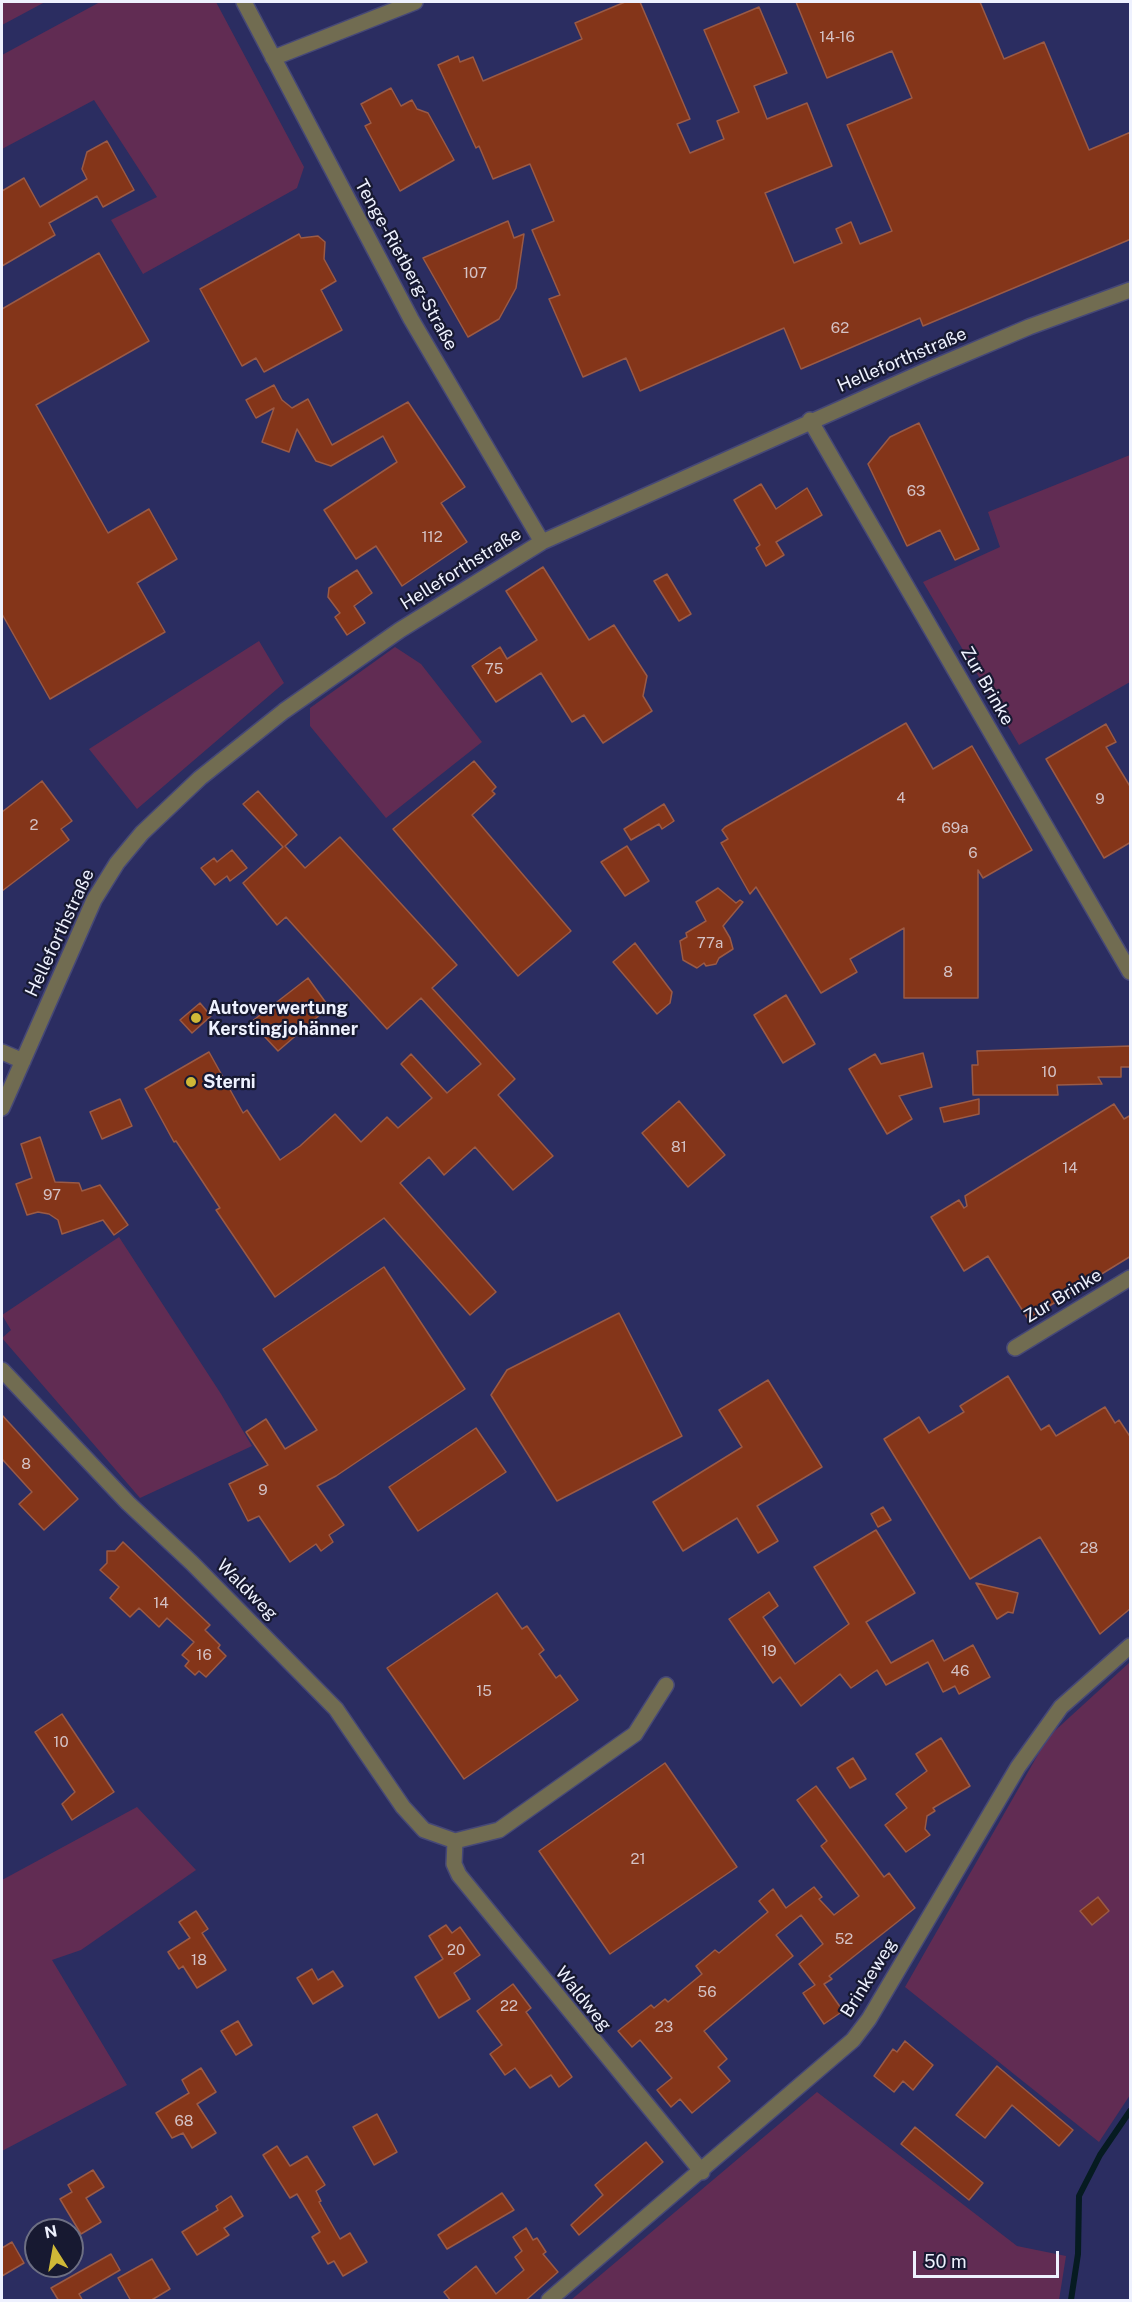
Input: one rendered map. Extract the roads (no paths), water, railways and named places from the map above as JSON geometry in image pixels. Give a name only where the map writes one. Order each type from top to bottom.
[{"type":"street","name":"Tenge-Rietberg-Straße","points":[[244,2],[411,319],[542,542]]},
{"type":"street","points":[[273,58],[415,2]]},
{"type":"street","name":"Helleforthstraße","points":[[2,1108],[94,900],[117,863],[142,833],[200,778],[284,711],[400,630],[542,542],[810,420],[1029,327],[1131,290]]},
{"type":"street","name":"Zur Brinke","points":[[810,420],[1131,972]]},
{"type":"street","points":[[2,1052],[23,1061]]},
{"type":"street","name":"Zur Brinke","points":[[1015,1348],[1131,1278]]},
{"type":"street","name":"Waldweg","points":[[2,1370],[128,1503],[192,1563],[336,1709],[403,1808],[424,1830],[455,1841],[454,1864],[459,1875],[702,2172]]},
{"type":"street","name":"Brinkeweg","points":[[549,2301],[853,2040],[869,2019],[1018,1767],[1061,1707],[1131,1646]]},
{"type":"street","points":[[455,1841],[499,1830],[635,1734],[666,1686]]},
{"type":"waterway","points":[[1071,2300],[1078,2254],[1079,2196],[1100,2155],[1130,2111]]},
{"type":"place","name":"Autoverwertung Kerstingjohänner","points":[[196,1018]]},
{"type":"place","name":"Sterni","points":[[191,1082]]}]
